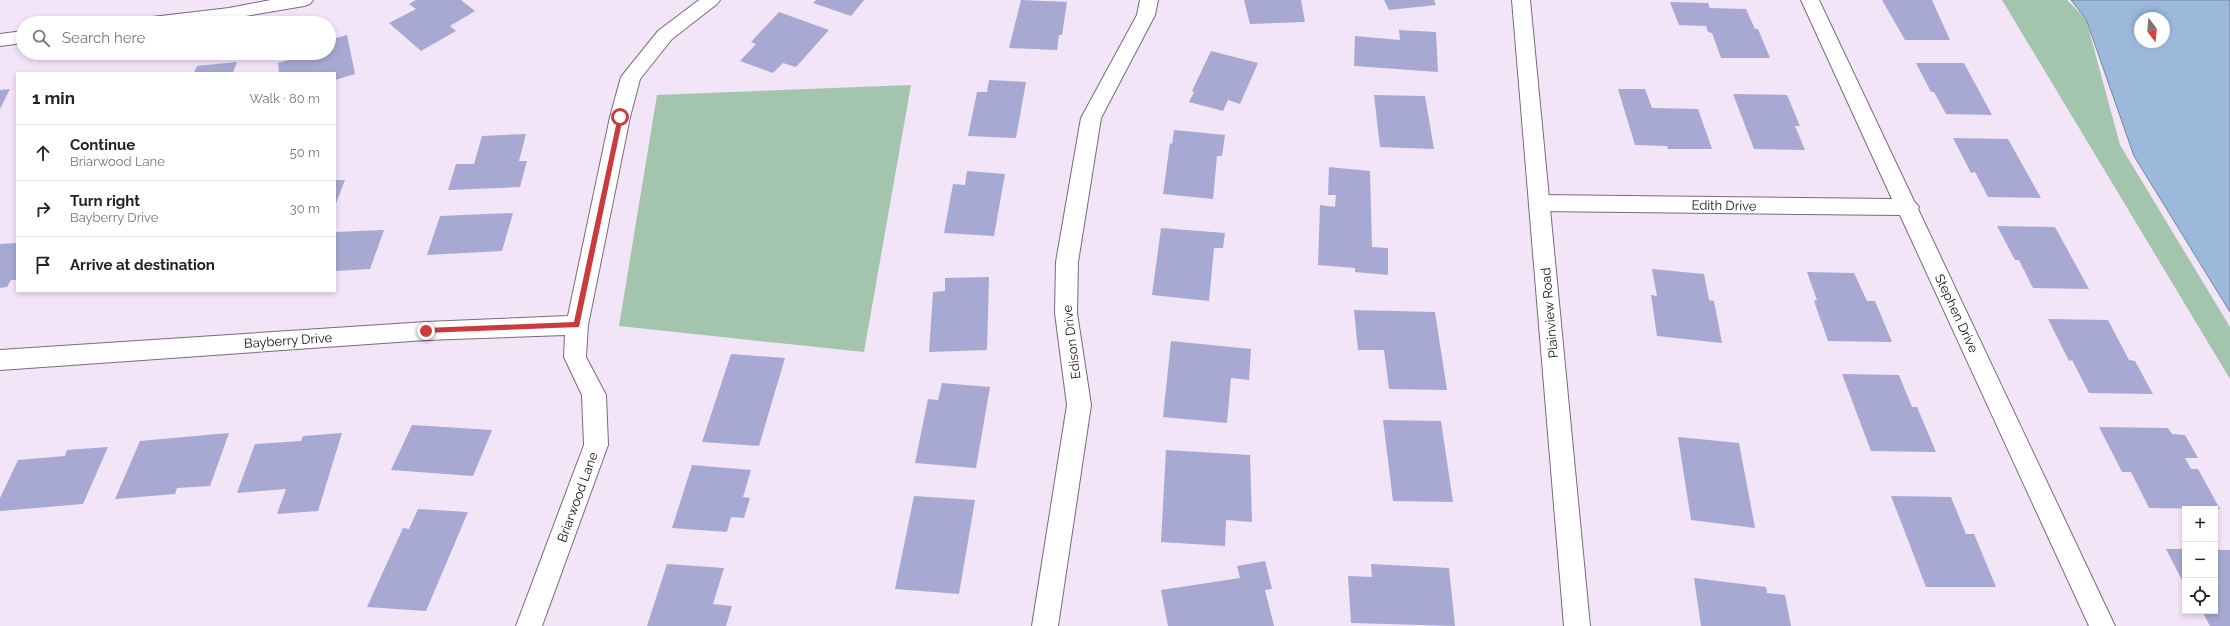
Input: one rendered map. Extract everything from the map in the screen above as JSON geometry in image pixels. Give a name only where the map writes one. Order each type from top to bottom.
[{"type":"street","points":[[212,16],[304,0]]},
{"type":"street","name":"Briarwood Lane","points":[[529,626],[596,445],[594,395],[575,357],[577,325],[620,117],[631,77],[665,35],[711,0]]},
{"type":"street","name":"Edison Drive","points":[[1045,626],[1079,405],[1066,313],[1067,262],[1091,118],[1146,14],[1149,0]]},
{"type":"street","name":"Plainview Road","points":[[1521,0],[1577,626]]},
{"type":"street","name":"Stephen Drive","points":[[1810,0],[1909,207],[2102,626]]},
{"type":"street","points":[[0,40],[16,38]]},
{"type":"street","name":"Edith Drive","points":[[1539,203],[1909,207]]},
{"type":"street","name":"Bayberry Drive","points":[[0,360],[426,331],[577,325]]},
{"type":"green space","points":[[2002,0],[2067,0],[2086,19],[2120,145],[2230,327],[2230,379]]},
{"type":"green space","points":[[911,85],[864,352],[619,326],[657,95]]},
{"type":"water","points":[[2071,0],[2230,0],[2230,312],[2134,156],[2086,19]]},
{"type":"building","points":[[416,0],[461,0],[475,11],[450,26],[456,31],[421,51],[389,23],[416,9],[409,4]]},
{"type":"building","points":[[816,0],[864,0],[851,16],[813,3]]},
{"type":"building","points":[[1021,0],[1067,2],[1062,35],[1059,35],[1057,50],[1009,48]]},
{"type":"building","points":[[1244,0],[1301,0],[1305,22],[1250,24]]},
{"type":"building","points":[[1384,0],[1434,0],[1436,5],[1389,10]]},
{"type":"building","points":[[1882,0],[1932,0],[1950,40],[1905,40]]},
{"type":"building","points":[[1670,2],[1708,3],[1710,8],[1746,9],[1755,29],[1758,29],[1770,58],[1721,58],[1712,33],[1708,32],[1706,26],[1679,25]]},
{"type":"building","points":[[779,12],[829,30],[796,67],[783,63],[773,73],[740,61],[756,44],[751,42]]},
{"type":"building","points":[[1399,30],[1436,32],[1438,72],[1354,66],[1355,36],[1400,40]]},
{"type":"building","points":[[347,35],[355,74],[336,80],[336,72],[279,72],[278,63],[288,60],[336,60],[336,38]]},
{"type":"building","points":[[1211,51],[1258,63],[1240,104],[1228,100],[1223,111],[1189,102],[1194,92],[1192,91]]},
{"type":"building","points":[[237,62],[233,72],[194,72],[197,66]]},
{"type":"building","points":[[1916,63],[1964,63],[1992,115],[1946,114],[1934,92],[1931,92]]},
{"type":"building","points":[[989,80],[1026,82],[1016,138],[968,136],[977,92],[987,92]]},
{"type":"building","points":[[10,89],[0,109],[0,90]]},
{"type":"building","points":[[1618,89],[1645,89],[1652,108],[1698,109],[1712,149],[1668,149],[1667,146],[1635,145]]},
{"type":"building","points":[[1733,94],[1787,95],[1800,126],[1795,126],[1805,150],[1754,149]]},
{"type":"building","points":[[1374,95],[1425,96],[1434,149],[1380,147]]},
{"type":"building","points":[[1174,130],[1225,135],[1222,156],[1217,156],[1213,199],[1163,194],[1170,143],[1172,144]]},
{"type":"building","points":[[526,134],[519,161],[527,161],[520,187],[448,190],[456,164],[474,164],[482,136]]},
{"type":"building","points":[[1953,138],[2008,139],[2041,198],[1988,197],[1975,172],[1971,173]]},
{"type":"building","points":[[1329,167],[1370,171],[1372,247],[1388,248],[1388,275],[1355,272],[1355,268],[1318,265],[1320,205],[1335,207],[1336,195],[1328,195]]},
{"type":"building","points":[[967,171],[1005,174],[994,236],[944,233],[953,184],[965,185]]},
{"type":"building","points":[[336,180],[345,180],[336,203]]},
{"type":"building","points":[[513,213],[502,251],[427,255],[440,216]]},
{"type":"building","points":[[1997,226],[2055,227],[2089,289],[2033,288],[2019,260],[2015,260]]},
{"type":"building","points":[[1161,228],[1225,233],[1223,248],[1214,248],[1209,301],[1152,295]]},
{"type":"building","points":[[384,230],[370,269],[336,271],[336,232]]},
{"type":"building","points":[[16,243],[16,280],[11,280],[7,287],[0,288],[0,244]]},
{"type":"building","points":[[1652,269],[1704,274],[1709,300],[1714,301],[1722,343],[1657,336],[1651,295],[1657,296]]},
{"type":"building","points":[[1807,272],[1854,273],[1867,301],[1875,301],[1892,342],[1828,341],[1814,301],[1817,300]]},
{"type":"building","points":[[989,277],[987,350],[929,352],[933,292],[945,291],[945,278]]},
{"type":"building","points":[[1354,310],[1435,312],[1447,390],[1389,389],[1384,350],[1358,350]]},
{"type":"building","points":[[2048,319],[2108,320],[2129,360],[2135,361],[2153,394],[2089,393],[2072,360],[2069,361]]},
{"type":"building","points":[[1171,341],[1251,349],[1249,380],[1231,378],[1227,423],[1163,417]]},
{"type":"building","points":[[731,354],[785,358],[759,446],[702,442]]},
{"type":"building","points":[[1842,374],[1899,375],[1912,407],[1917,407],[1936,452],[1871,451]]},
{"type":"building","points":[[942,383],[990,387],[976,468],[915,463],[928,399],[938,400]]},
{"type":"building","points":[[1383,420],[1441,421],[1453,502],[1393,501]]},
{"type":"building","points":[[412,425],[492,430],[473,476],[391,470]]},
{"type":"building","points":[[2099,427],[2168,428],[2172,434],[2185,435],[2198,458],[2185,458],[2191,469],[2198,469],[2220,509],[2218,509],[2218,506],[2182,506],[2182,508],[2149,508],[2131,472],[2122,472]]},
{"type":"building","points":[[229,433],[210,486],[177,488],[175,494],[115,499],[140,441]]},
{"type":"building","points":[[342,433],[318,511],[277,514],[286,489],[237,493],[255,444],[301,441],[303,436]]},
{"type":"building","points":[[1678,437],[1739,443],[1755,528],[1691,520]]},
{"type":"building","points":[[108,447],[83,504],[0,511],[0,498],[18,460],[65,456],[67,450]]},
{"type":"building","points":[[1166,450],[1250,455],[1252,522],[1226,520],[1225,546],[1161,542]]},
{"type":"building","points":[[692,465],[751,470],[743,497],[750,498],[744,518],[731,517],[727,532],[672,528]]},
{"type":"building","points":[[914,496],[975,500],[959,594],[895,589]]},
{"type":"building","points":[[1891,496],[1951,497],[1966,534],[1974,534],[1996,587],[1926,587]]},
{"type":"building","points":[[418,509],[468,512],[426,611],[367,607],[403,528],[409,529]]},
{"type":"building","points":[[2166,549],[2182,549],[2182,580]]},
{"type":"building","points":[[2218,550],[2230,550],[2230,626],[2210,626],[2204,614],[2218,614]]},
{"type":"building","points":[[1265,561],[1272,589],[1265,590],[1274,626],[1168,626],[1161,590],[1240,578],[1237,566]]},
{"type":"building","points":[[667,564],[724,568],[713,604],[732,606],[726,626],[647,626]]},
{"type":"building","points":[[1371,564],[1449,568],[1455,626],[1351,623],[1348,576],[1372,577]]},
{"type":"building","points":[[1694,578],[1766,587],[1767,593],[1785,595],[1791,626],[1701,626]]},
{"type":"route","points":[[426,331],[577,325],[620,117]]}]
